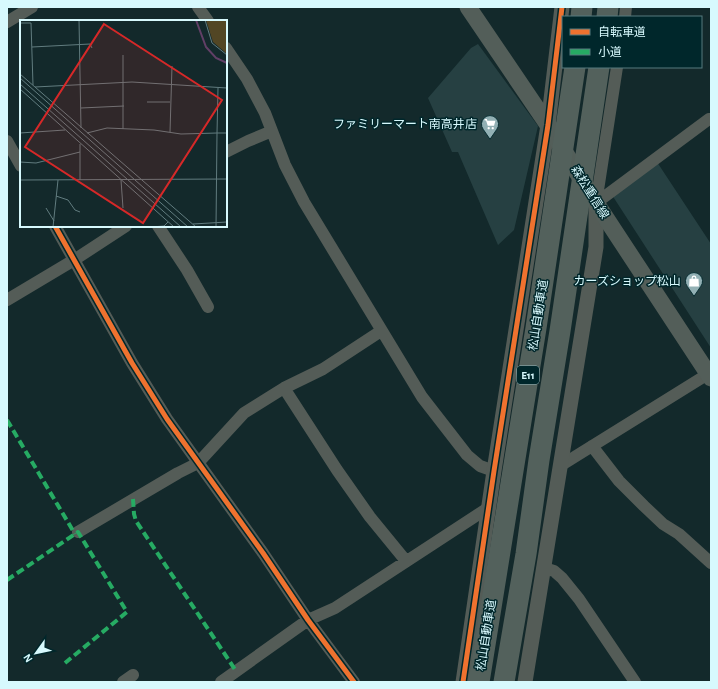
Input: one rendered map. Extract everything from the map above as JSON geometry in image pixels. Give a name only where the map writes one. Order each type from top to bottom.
[{"type":"highway","name":"松山自動車道","points":[[479,682],[536,328],[575,68]]},
{"type":"highway","name":"松山自動車道","points":[[504,682],[526,554],[599,68]]},
{"type":"main road","name":"森松重信線","points":[[468,7],[548,125],[596,203],[710,376]]},
{"type":"street","points":[[7,22],[32,7]]},
{"type":"street","points":[[198,7],[207,20]]},
{"type":"street","points":[[463,682],[488,508],[548,125],[562,7]]},
{"type":"street","points":[[227,49],[247,79],[265,113],[285,165],[304,202],[422,397],[467,455],[480,466],[494,471]]},
{"type":"street","points":[[525,682],[596,247],[596,203],[617,68]]},
{"type":"street","points":[[596,203],[710,119]]},
{"type":"street","points":[[227,152],[272,131]]},
{"type":"street","points":[[7,141],[20,164]]},
{"type":"street","points":[[55,227],[132,363],[167,419],[263,553],[308,620],[354,682]]},
{"type":"street","points":[[7,300],[74,260],[124,227]]},
{"type":"street","points":[[159,227],[187,270],[208,308]]},
{"type":"street","points":[[78,532],[178,473],[198,463],[244,413],[284,388],[323,369],[381,331]]},
{"type":"street","points":[[560,466],[710,376]]},
{"type":"street","points":[[284,388],[337,470],[370,517],[406,561]]},
{"type":"street","points":[[592,446],[619,481],[644,506],[663,524],[679,534],[711,563]]},
{"type":"street","points":[[221,682],[308,620],[334,608],[488,508]]},
{"type":"street","points":[[544,568],[554,571],[562,578],[579,599],[635,682]]},
{"type":"building","name":"ファミリーマート南高井店","points":[[478,44],[538,126],[514,230],[498,245],[458,152],[452,152],[428,98],[471,48]]},
{"type":"building","name":"カーズショップ松山","points":[[657,162],[711,244],[711,348],[612,195]]},
{"type":"marked path","points":[[7,420],[75,534]]},
{"type":"marked path","points":[[133,499],[136,521],[236,671]]},
{"type":"marked path","points":[[7,580],[78,532],[127,612],[65,663]]},
{"type":"cycle path","points":[[463,682],[548,125],[562,7]]},
{"type":"cycle path","points":[[56,227],[132,363],[167,419],[263,553],[308,620],[354,682]]},
{"type":"place","name":"ファミリーマート南高井店","points":[[490,139]]},
{"type":"place","name":"カーズショップ松山","points":[[694,296]]}]
